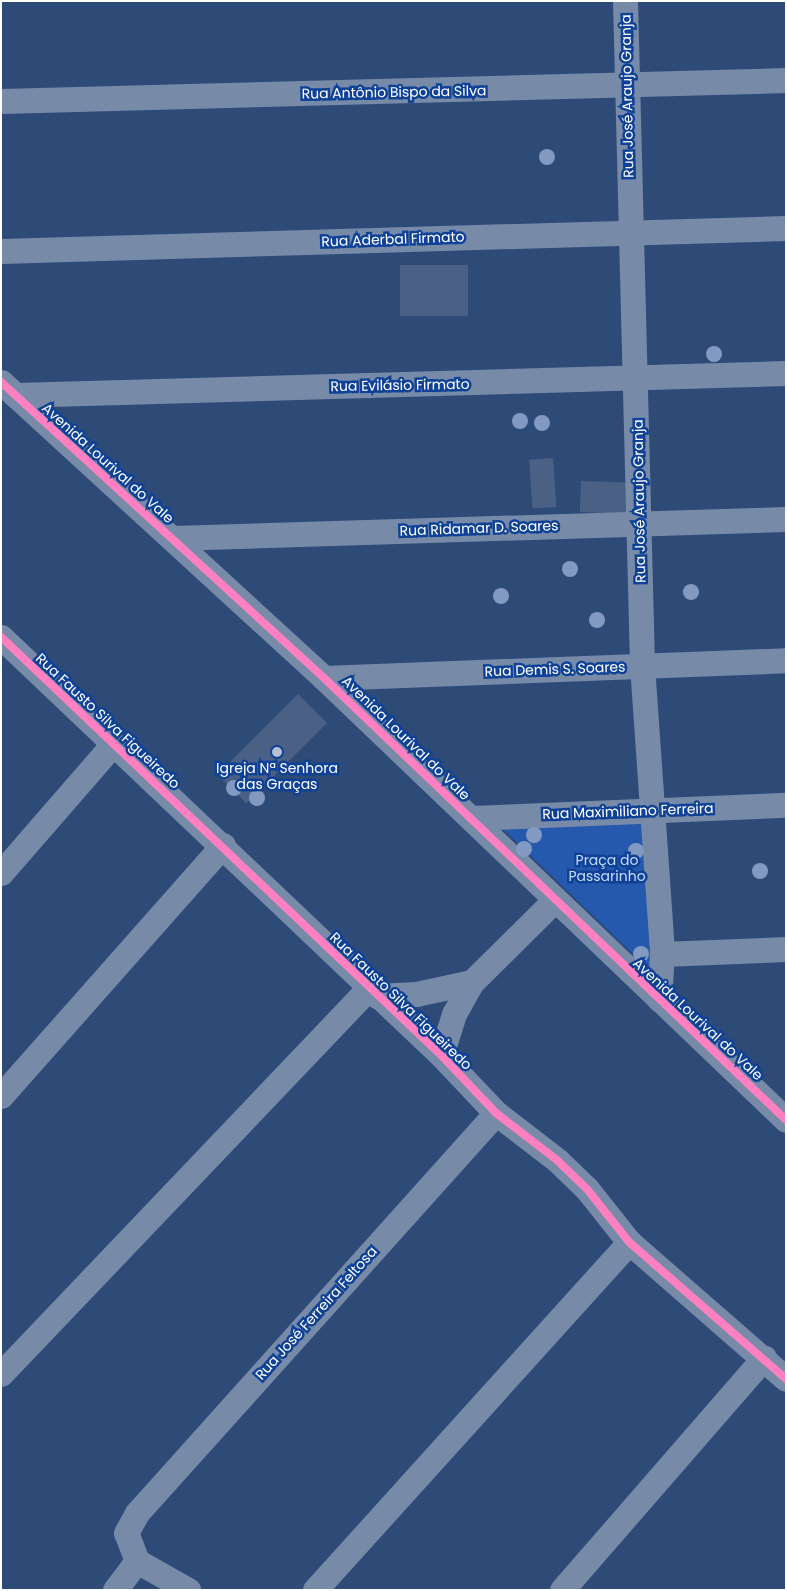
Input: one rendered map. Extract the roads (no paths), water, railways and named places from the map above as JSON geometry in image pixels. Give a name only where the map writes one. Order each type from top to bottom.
[{"type":"street","name":"Rua José Araujo Granja","points":[[625,1],[628,86],[629,232],[636,379],[642,666],[662,954],[658,999]]},
{"type":"street","name":"Rua Antônio Bispo da Silva","points":[[1,101],[628,86],[786,80]]},
{"type":"street","name":"Rua Aderbal Firmato","points":[[1,251],[786,228]]},
{"type":"street","name":"Rua Evilásio Firmato","points":[[8,388],[636,379],[786,374]]},
{"type":"street","name":"Avenida Lourival do Vale","points":[[8,388],[324,678],[658,999],[775,1099],[786,1120]]},
{"type":"street","name":"Rua Ridamar D. Soares","points":[[172,538],[786,519]]},
{"type":"street","name":"Rua Fausto Silva Figueiredo","points":[[1,637],[113,744],[223,845],[373,992],[441,1055],[496,1113],[564,1166],[629,1242],[786,1379]]},
{"type":"street","name":"Rua Demis S. Soares","points":[[324,678],[786,660]]},
{"type":"street","points":[[1,873],[113,744]]},
{"type":"street","name":"Rua Maximiliano Ferreira","points":[[471,818],[652,809],[786,805]]},
{"type":"street","points":[[1,1096],[223,845]]},
{"type":"street","points":[[441,1055],[454,1014],[472,982],[555,900]]},
{"type":"street","points":[[662,954],[786,949]]},
{"type":"street","points":[[1,1374],[373,992],[416,994],[472,982]]},
{"type":"street","name":"Rua José Ferreira Feltosa","points":[[137,1561],[126,1533],[137,1513],[496,1113]]},
{"type":"street","points":[[315,1590],[629,1242]]},
{"type":"street","points":[[562,1590],[764,1358]]},
{"type":"street","points":[[115,1590],[137,1561],[188,1590]]},
{"type":"place","name":"Igreja Nª Senhora das Graças","points":[[277,752]]},
{"type":"park label","name":"Praça do Passarinho","points":[[607,868]]}]
